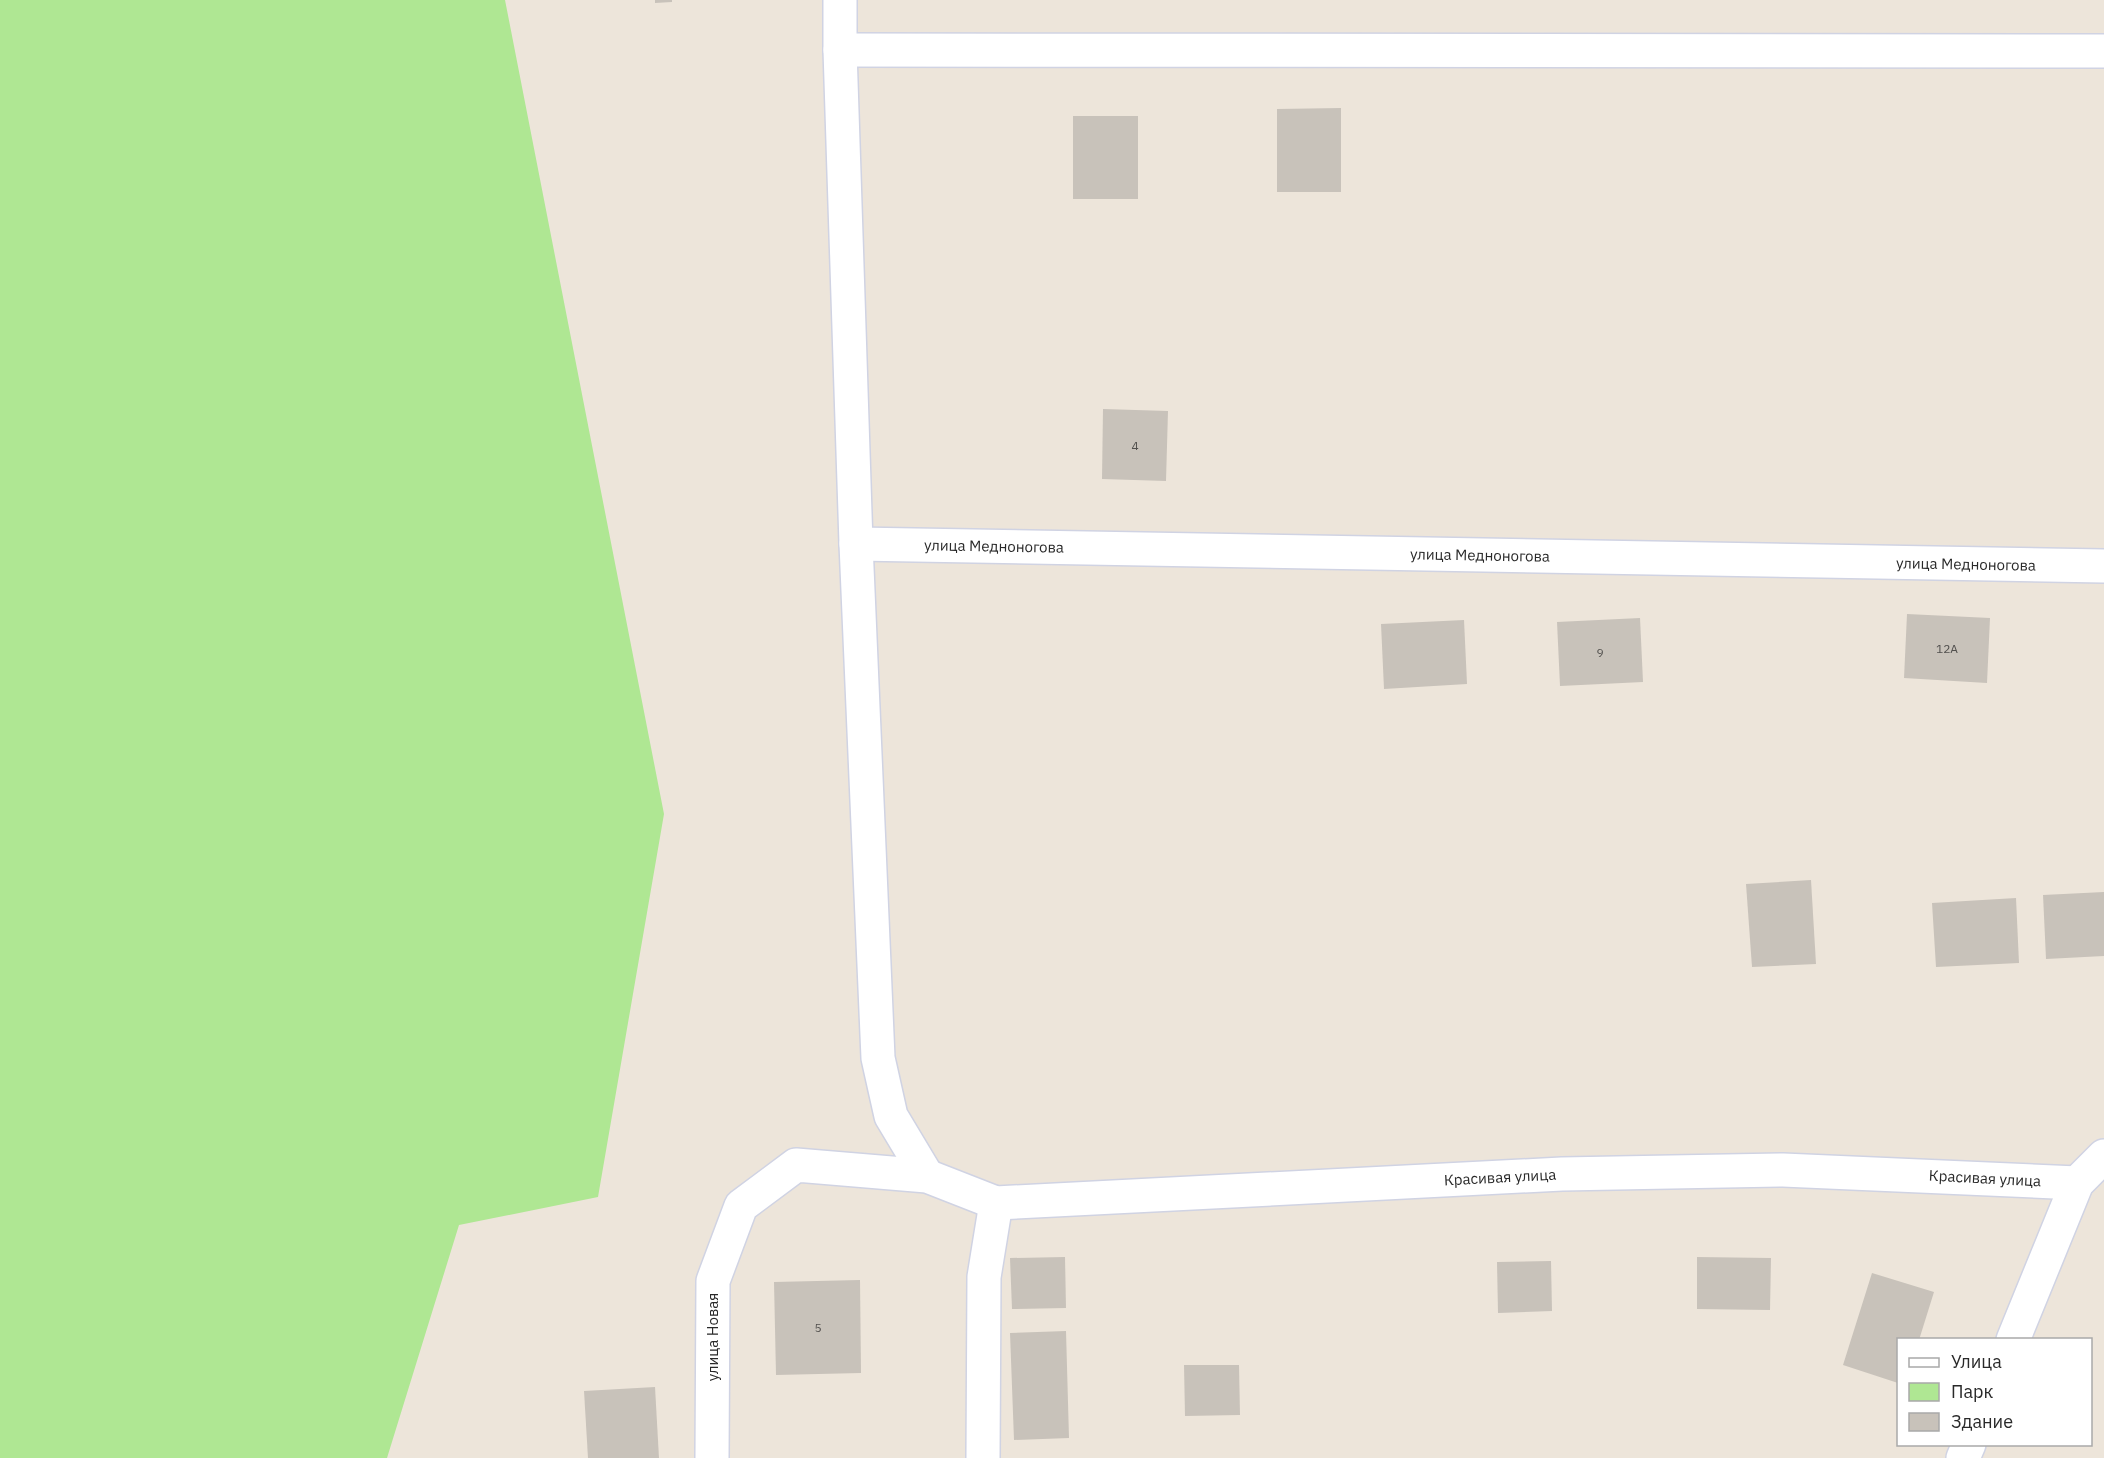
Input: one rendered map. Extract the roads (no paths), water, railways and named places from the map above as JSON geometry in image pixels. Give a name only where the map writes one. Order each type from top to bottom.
[{"type":"street","points":[[840,0],[856,544],[878,1058],[891,1116],[927,1176]]},
{"type":"street","points":[[840,50],[2104,51]]},
{"type":"street","name":"улица Медноногова","points":[[856,544],[2104,566]]},
{"type":"street","points":[[2014,1338],[2077,1183],[2104,1156]]},
{"type":"street","name":"улица Новая","points":[[712,1458],[712,1281],[741,1206],[796,1165],[927,1176]]},
{"type":"street","name":"Красивая улица","points":[[927,1176],[996,1203],[1562,1174],[1783,1170],[2077,1183]]},
{"type":"street","points":[[983,1458],[984,1277],[996,1203]]}]
